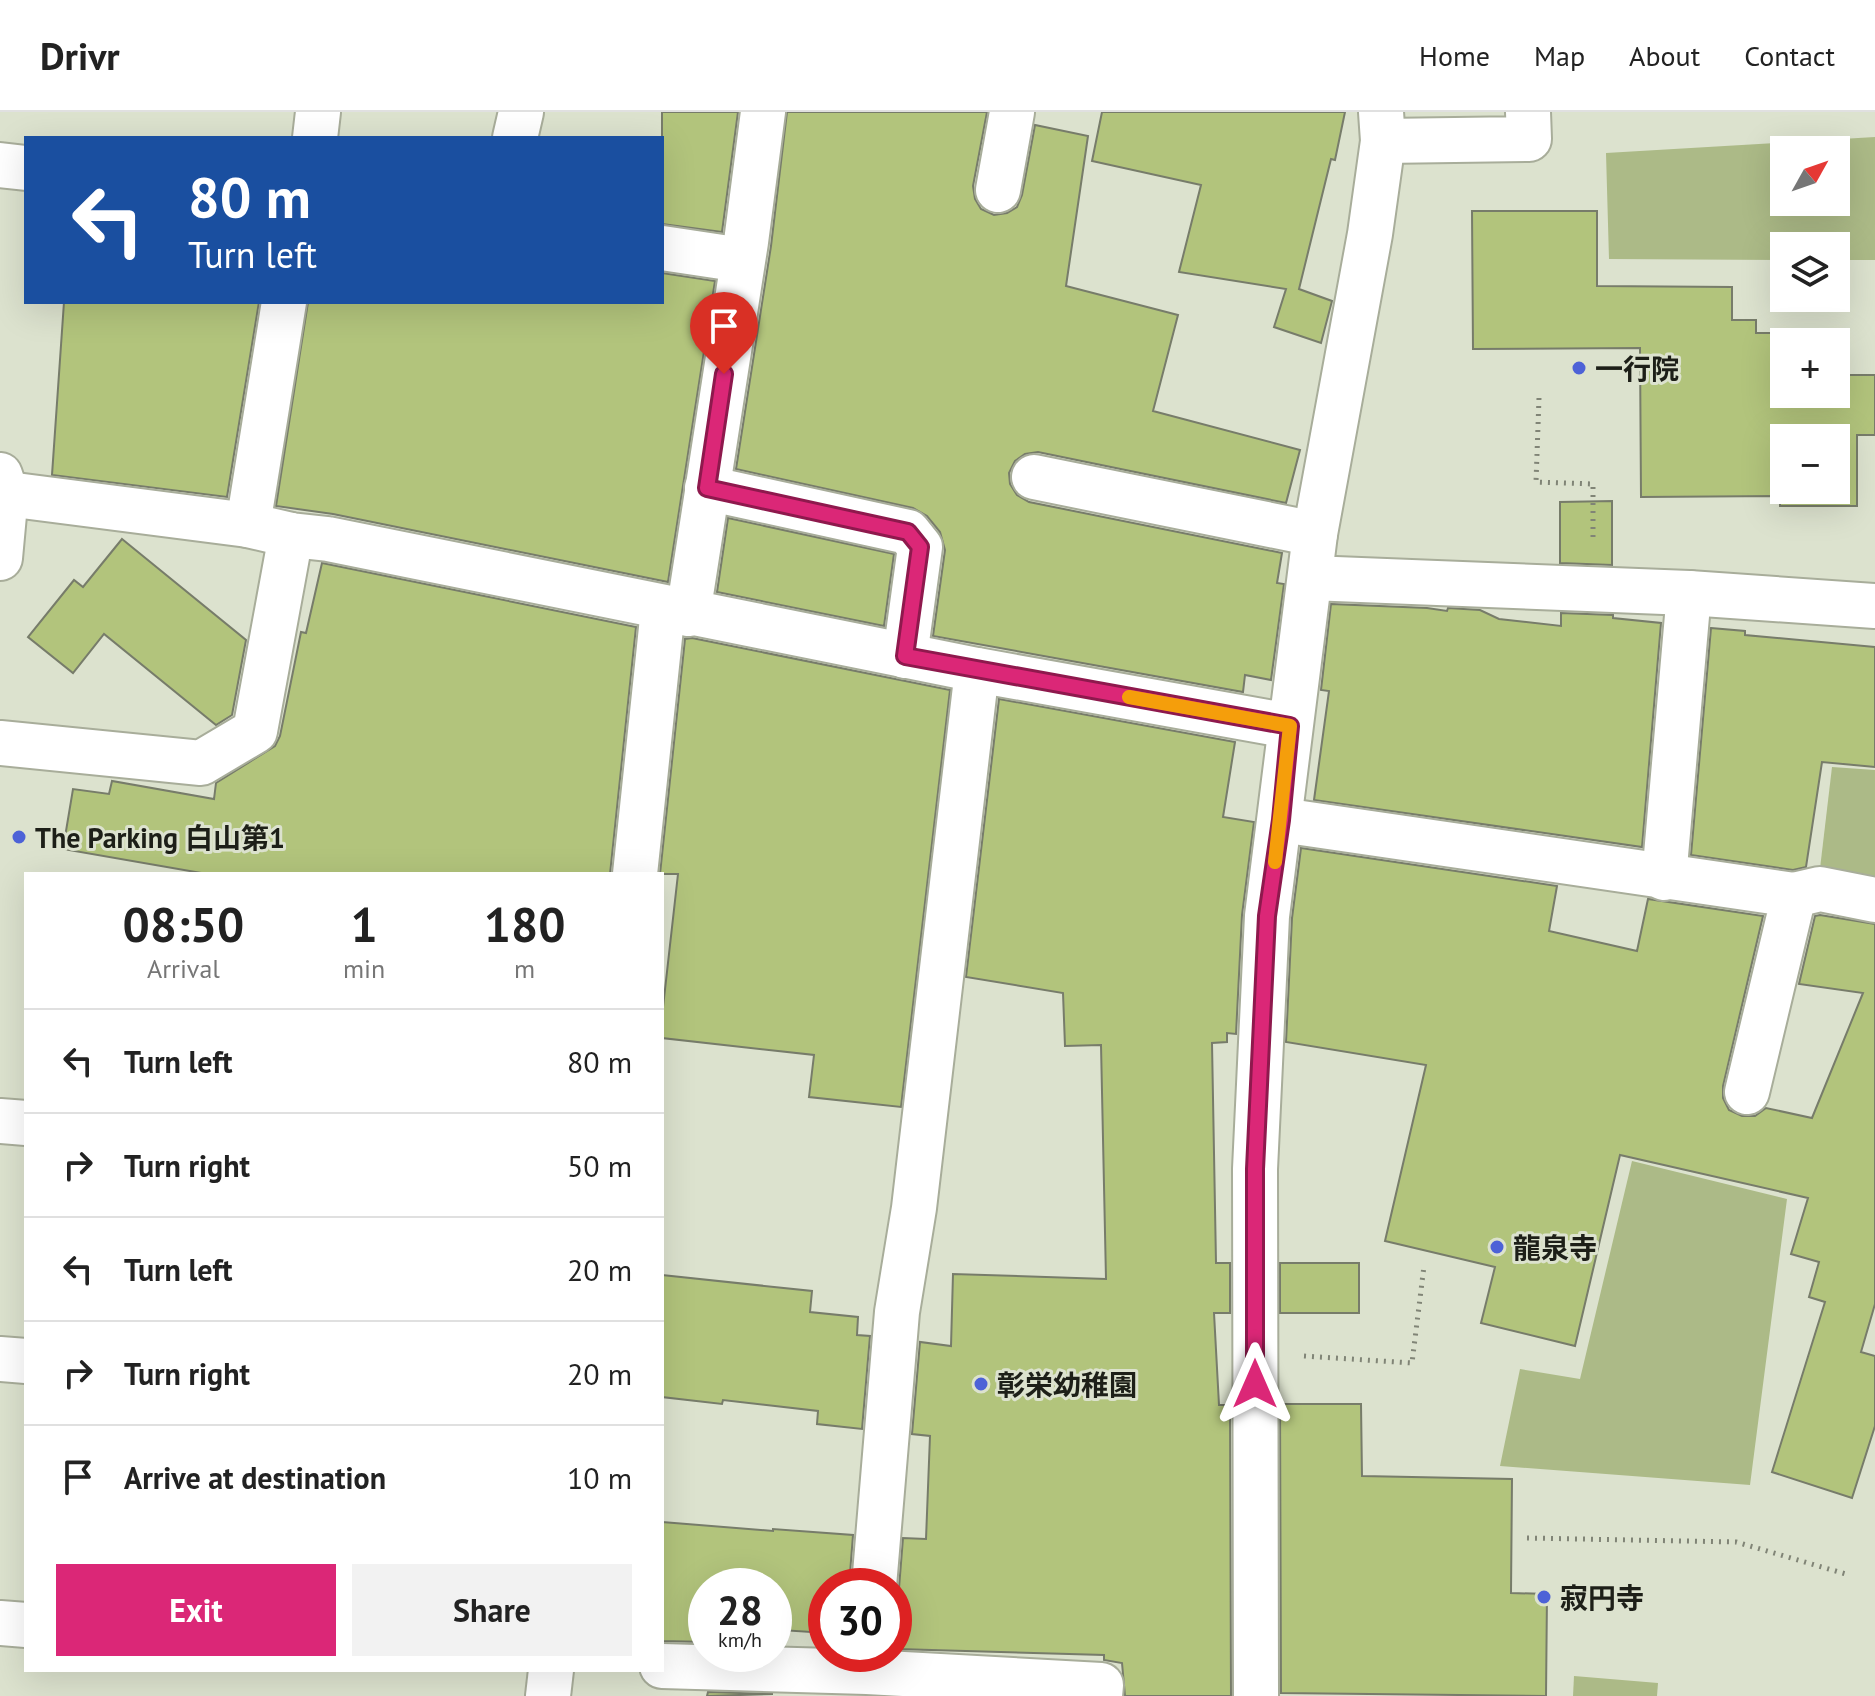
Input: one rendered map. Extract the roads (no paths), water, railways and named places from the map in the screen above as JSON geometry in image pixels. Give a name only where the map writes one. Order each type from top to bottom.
[{"type":"street","points":[[315,136],[318,112]]},
{"type":"street","points":[[515,136],[521,112]]},
{"type":"street","points":[[635,872],[675,611],[707,488],[763,112]]},
{"type":"street","points":[[998,190],[1012,112]]},
{"type":"street","points":[[1256,1696],[1255,1169],[1267,916],[1315,534],[1370,234],[1382,127],[1529,139],[1528,112]]},
{"type":"street","points":[[0,165],[24,168]]},
{"type":"street","points":[[664,248],[742,260]]},
{"type":"street","points":[[248,525],[284,304]]},
{"type":"street","points":[[1034,477],[1315,534]]},
{"type":"street","points":[[0,558],[2,487],[328,539],[977,670],[1290,726]]},
{"type":"street","points":[[707,488],[908,532],[920,547],[905,656]]},
{"type":"street","points":[[0,743],[201,763],[255,731],[291,535]]},
{"type":"street","points":[[1310,578],[1689,593],[1875,606]]},
{"type":"street","points":[[1664,878],[1689,593]]},
{"type":"street","points":[[876,1568],[897,1312],[914,1208],[977,670]]},
{"type":"street","points":[[1281,820],[1664,878],[1794,895],[1820,889],[1875,900]]},
{"type":"street","points":[[1747,1092],[1794,895]]},
{"type":"street","points":[[0,1121],[24,1123]]},
{"type":"street","points":[[0,1359],[24,1361]]},
{"type":"street","points":[[0,1623],[24,1625]]},
{"type":"street","points":[[664,1666],[1101,1685],[1100,1696]]},
{"type":"street","points":[[548,1696],[551,1672]]},
{"type":"place","name":"一行院","points":[[1579,368]]},
{"type":"place","name":"The Parking 白山第1","points":[[19,837]]},
{"type":"place","name":"龍泉寺","points":[[1497,1247]]},
{"type":"place","name":"彰栄幼稚園","points":[[981,1384]]},
{"type":"place","name":"寂円寺","points":[[1544,1597]]}]
